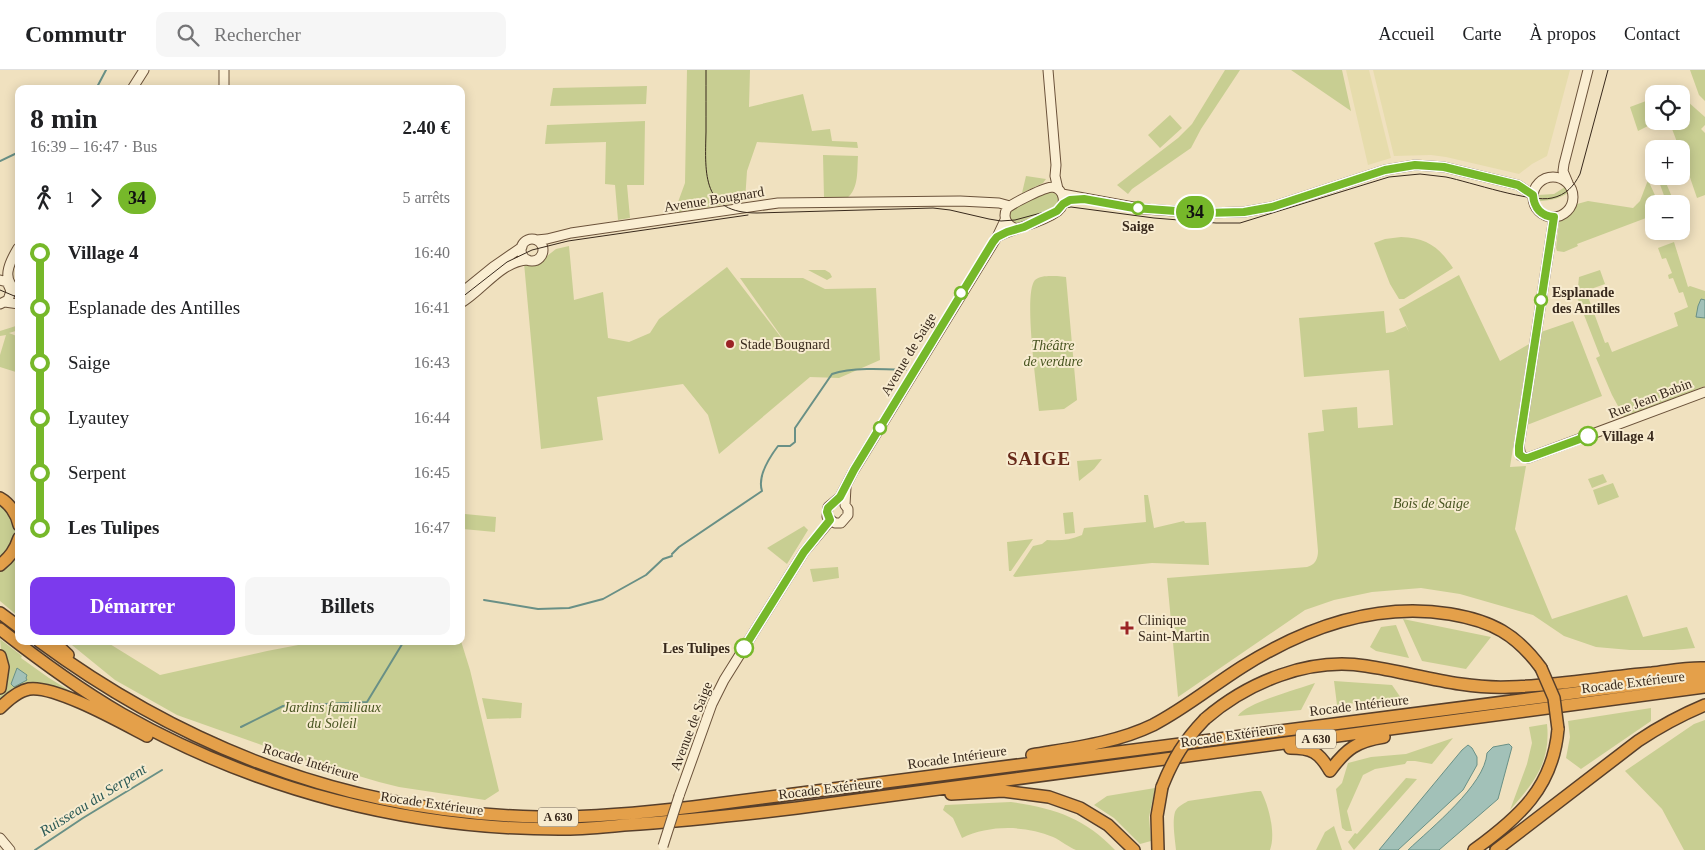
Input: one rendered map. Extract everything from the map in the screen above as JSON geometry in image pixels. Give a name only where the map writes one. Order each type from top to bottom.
[{"type":"highway","points":[[0,492],[15,503]]},
{"type":"highway","points":[[0,498],[11,508],[15,515]]},
{"type":"highway","points":[[0,565],[10,557],[15,548]]},
{"type":"highway","points":[[990,768],[1008,760],[1105,741],[1152,725],[1244,666],[1290,640],[1327,625],[1364,616],[1402,611],[1462,616],[1484,622],[1508,633],[1532,656],[1541,668],[1554,698],[1558,729],[1555,752],[1541,786],[1518,814],[1474,850]]},
{"type":"highway","points":[[0,613],[15,624]]},
{"type":"highway","name":"Rocade Extérieure","points":[[0,629],[15,641]]},
{"type":"highway","name":"Rocade Extérieure","points":[[21,645],[79,687],[120,713],[161,735],[265,780],[333,800],[424,818],[493,827],[566,830],[685,821],[927,791],[1705,688]]},
{"type":"highway","name":"Rocade Intérieure","points":[[45,645],[125,699],[181,730],[223,749],[273,768],[375,797],[435,808],[538,817],[626,814],[693,807],[1705,676]]},
{"type":"highway","points":[[57,645],[79,666],[81,671]]},
{"type":"highway","points":[[0,656],[3,667],[0,688]]},
{"type":"highway","points":[[1158,850],[1157,816],[1162,787],[1171,764],[1190,734],[1226,702],[1259,684],[1298,670],[1330,665],[1366,666],[1460,684],[1506,687],[1705,668]]},
{"type":"highway","points":[[0,708],[19,693],[28,690],[46,690],[66,697],[158,741],[200,753]]},
{"type":"highway","points":[[1496,850],[1651,732],[1705,705]]},
{"type":"highway","points":[[1211,753],[1306,748],[1318,754],[1330,771],[1341,756],[1354,745],[1372,739],[1445,728],[1513,713]]},
{"type":"highway","points":[[927,791],[958,795],[1003,791],[1049,797],[1080,808],[1108,825],[1134,850]]},
{"type":"main road","points":[[135,85],[144,70]]},
{"type":"main road","points":[[224,70],[224,85]]},
{"type":"main road","points":[[997,237],[1057,211],[1058,194],[1055,176],[1054,134],[1048,70]]},
{"type":"main road","points":[[1017,229],[1011,227],[1006,220],[1007,208],[1058,194],[1070,200],[1084,199],[1139,208],[1223,216],[1243,216],[1258,213],[1385,170],[1415,165],[1444,167],[1518,185],[1533,184],[1555,173],[1560,164],[1586,70]]},
{"type":"main road","points":[[1568,183],[1558,177],[1544,179],[1537,184],[1533,195],[1534,205],[1537,210],[1544,216],[1554,217],[1565,213],[1573,203],[1573,192],[1563,171],[1586,70]]},
{"type":"main road","points":[[1518,185],[1533,195]]},
{"type":"main road","name":"Avenue Bougnard","points":[[465,290],[522,247],[527,240],[723,212],[757,205],[826,202],[960,201],[1000,203],[1007,208]]},
{"type":"main road","name":"Rue Jean Babin","points":[[1554,217],[1519,446],[1521,456],[1528,458],[1705,392]]},
{"type":"main road","name":"Avenue de Saige","points":[[846,487],[845,505],[848,513],[846,520],[838,523],[830,520],[827,512],[828,508],[836,502],[846,487],[854,470],[1006,220]]},
{"type":"main road","name":"Avenue Bougnard","points":[[465,300],[508,267],[528,260],[538,259],[543,250],[549,245],[578,233]]},
{"type":"main road","points":[[537,240],[543,250]]},
{"type":"main road","points":[[522,247],[522,254],[528,260]]},
{"type":"main road","points":[[0,272],[15,251]]},
{"type":"main road","points":[[2,303],[11,294],[6,278],[8,266],[15,253]]},
{"type":"main road","points":[[0,280],[15,289]]},
{"type":"main road","points":[[2,303],[15,304]]},
{"type":"main road","points":[[836,502],[845,505]]},
{"type":"main road","name":"Avenue de Saige","points":[[662,848],[712,704],[724,680],[804,552],[830,520]]},
{"type":"main road","points":[[0,838],[10,850]]},
{"type":"shaded area","points":[[1346,70],[1369,70],[1391,158],[1368,165]]},
{"type":"shaded area","points":[[1373,70],[1570,70],[1547,156],[1519,174],[1446,157],[1431,155],[1394,156]]},
{"type":"green space","points":[[687,70],[750,70],[749,107],[803,94],[812,131],[830,129],[832,141],[857,142],[858,148],[757,142],[747,171],[745,201],[674,213],[685,183]]},
{"type":"green space","points":[[1225,70],[1240,70],[1201,129],[1191,148],[1132,189],[1128,194],[1117,185],[1178,138],[1192,124]]},
{"type":"green space","points":[[1291,70],[1342,70],[1351,111]]},
{"type":"green space","points":[[1690,70],[1705,70],[1705,101],[1699,95]]},
{"type":"green space","points":[[647,86],[646,104],[550,106],[553,88]]},
{"type":"green space","points":[[1645,101],[1645,128],[1638,131],[1630,107]]},
{"type":"green space","points":[[1690,104],[1705,117],[1705,125],[1701,129],[1705,133],[1705,195],[1697,198],[1690,178],[1690,140],[1676,140],[1672,130],[1690,130]]},
{"type":"green space","points":[[1170,115],[1182,128],[1160,148],[1148,135]]},
{"type":"green space","points":[[645,121],[644,185],[627,185],[630,218],[618,220],[615,185],[605,184],[606,142],[545,144],[547,125]]},
{"type":"green space","points":[[823,155],[858,156],[854,190],[847,198],[824,198]]},
{"type":"green space","points":[[1026,176],[1046,179],[1043,183],[1022,193]]},
{"type":"green space","points":[[1646,185],[1650,185],[1655,195],[1645,195],[1645,218],[1577,244],[1578,246],[1564,252],[1557,251],[1559,222],[1571,213],[1577,204],[1588,201],[1633,208],[1640,201]]},
{"type":"green space","points":[[1660,185],[1667,185],[1671,195],[1664,195]]},
{"type":"green space","points":[[1565,187],[1568,193],[1546,201],[1538,201],[1538,195],[1554,194]]},
{"type":"green space","points":[[1048,191],[1058,195],[1060,202],[1056,208],[1021,224],[1016,225],[1009,220],[1009,213],[1012,208]]},
{"type":"green space","points":[[1401,237],[1418,239],[1432,245],[1443,254],[1453,268],[1404,299],[1399,299],[1390,284],[1374,243],[1385,239]]},
{"type":"green space","points":[[1674,242],[1688,287],[1705,291],[1705,386],[1624,417],[1596,358],[1600,356],[1577,297],[1579,277],[1600,270],[1605,284],[1591,289],[1587,294],[1605,343],[1608,342],[1612,352],[1678,326],[1674,313],[1688,307],[1683,292],[1679,293],[1673,278],[1669,279],[1668,275],[1672,273],[1666,258],[1662,259],[1658,248]]},
{"type":"green space","points":[[569,246],[574,300],[603,292],[608,338],[629,342],[650,333],[659,319],[727,267],[793,353],[740,278],[803,278],[825,289],[876,288],[880,360],[839,378],[810,377],[719,454],[708,415],[683,384],[597,397],[603,440],[541,449],[524,263],[538,263],[556,249]]},
{"type":"green space","points":[[808,270],[825,270],[832,277],[827,280]]},
{"type":"green space","name":"Bois de Saige","points":[[1459,275],[1500,361],[1529,344],[1510,467],[1526,466],[1515,529],[1552,619],[1627,595],[1643,637],[1687,627],[1695,648],[1630,650],[1596,647],[1564,636],[1533,615],[1460,594],[1421,588],[1372,592],[1334,600],[1305,610],[1178,697],[1167,578],[1307,567],[1312,565],[1317,559],[1318,551],[1308,433],[1324,431],[1322,410],[1357,407],[1358,428],[1393,425],[1389,370],[1304,377],[1299,318],[1384,311],[1386,333],[1406,326],[1409,332],[1399,309]]},
{"type":"green space","name":"Théâtre de verdure","points":[[1066,277],[1077,400],[1064,409],[1039,411],[1030,321],[1032,288],[1037,278]]},
{"type":"green space","points":[[1573,321],[1602,396],[1527,425],[1541,332]]},
{"type":"green space","points":[[15,326],[15,331],[9,333],[15,335],[15,372],[0,367],[0,355],[6,335],[0,336],[0,331]]},
{"type":"green space","points":[[1102,459],[1094,469],[1079,481],[1077,461]]},
{"type":"green space","points":[[1603,474],[1607,482],[1592,488],[1588,479]]},
{"type":"green space","points":[[1613,483],[1619,497],[1598,505],[1593,490]]},
{"type":"green space","points":[[1144,495],[1148,495],[1154,528],[1184,521],[1185,523],[1206,522],[1209,565],[1152,563],[1013,576],[1033,546],[1042,544],[1047,540],[1065,540],[1078,537],[1082,535],[1084,528],[1146,522]]},
{"type":"green space","points":[[0,503],[13,518],[15,532],[10,545],[0,561]]},
{"type":"green space","points":[[1073,512],[1075,533],[1065,534],[1063,513]]},
{"type":"green space","points":[[465,514],[496,517],[495,532],[465,529]]},
{"type":"green space","points":[[804,526],[808,530],[787,564],[767,548]]},
{"type":"green space","points":[[1033,539],[1011,571],[1009,571],[1007,542]]},
{"type":"green space","points":[[15,552],[15,614],[0,601],[0,569]]},
{"type":"green space","points":[[838,567],[839,578],[813,582],[810,569]]},
{"type":"green space","points":[[1403,619],[1491,637],[1466,669],[1422,661]]},
{"type":"green space","points":[[1396,625],[1409,658],[1376,651],[1370,647],[1381,627]]},
{"type":"green space","points":[[0,639],[22,656],[21,658],[49,678],[103,711],[49,688],[0,704],[4,683]]},
{"type":"green space","name":"Jardins familiaux du Soleil","points":[[72,645],[111,645],[160,675],[298,645],[462,645],[499,791],[485,800],[399,787],[379,782],[298,758],[177,715],[115,680]]},
{"type":"green space","points":[[1334,681],[1392,685],[1401,698],[1337,705]]},
{"type":"green space","points":[[1315,683],[1301,710],[1238,716],[1261,701]]},
{"type":"green space","points":[[482,698],[522,703],[521,718],[487,719]]},
{"type":"green space","points":[[1651,708],[1651,721],[1581,769],[1566,758],[1570,737],[1568,721]]},
{"type":"green space","points":[[1705,720],[1705,850],[1684,850],[1662,809],[1625,771],[1694,724]]},
{"type":"green space","points":[[1547,724],[1546,750],[1539,771],[1526,791],[1510,810],[1527,764],[1532,743],[1529,727]]},
{"type":"green space","points":[[1453,738],[1432,764],[1407,761],[1405,764],[1375,769],[1363,775],[1347,811],[1352,831],[1346,831],[1342,828],[1336,789],[1342,783],[1348,763],[1371,757],[1406,754]]},
{"type":"green space","points":[[1406,778],[1417,779],[1354,850],[1348,842]]},
{"type":"green space","points":[[1155,788],[1149,817],[1151,841],[1140,844],[1114,818],[1094,805],[1107,796]]},
{"type":"green space","points":[[1261,791],[1267,804],[1272,828],[1270,850],[1176,850],[1174,816],[1180,806],[1188,801]]},
{"type":"green space","points":[[1011,802],[1027,804],[1068,816],[1092,830],[1115,850],[1076,850],[1042,833],[1007,828],[984,831],[962,838],[953,818],[943,810],[945,805]]},
{"type":"green space","points":[[1334,826],[1342,850],[1316,850],[1325,832]]},
{"type":"water","points":[[1701,299],[1705,300],[1705,318],[1696,317]]},
{"type":"water","points":[[17,668],[27,675],[27,680],[14,687],[11,684]]},
{"type":"water","points":[[1509,744],[1512,747],[1498,799],[1439,850],[1408,850],[1443,818],[1467,792],[1477,779],[1484,765],[1487,753],[1493,747]]},
{"type":"water","points":[[1468,745],[1477,757],[1477,765],[1463,790],[1398,850],[1379,850],[1462,750]]},
{"type":"waterway","points":[[98,85],[106,70]]},
{"type":"waterway","points":[[0,161],[15,154]]},
{"type":"waterway","name":"Ruisseau du Serpent","points":[[672,554],[679,547],[762,491],[762,473],[768,462],[778,446],[790,446],[795,442],[795,428],[832,374],[859,369],[906,370]]},
{"type":"waterway","name":"Ruisseau du Serpent","points":[[484,600],[538,609],[569,608],[603,599],[646,575],[663,559],[672,556]]},
{"type":"waterway","name":"Ruisseau du Serpent","points":[[241,727],[283,706],[367,702],[402,645]]},
{"type":"waterway","name":"Ruisseau du Serpent","points":[[35,850],[162,770]]},
{"type":"tram line","points":[[706,70],[707,177],[716,199],[726,206],[739,211],[757,213],[933,208],[1001,221],[1015,220],[1071,207],[1154,218],[1216,223],[1240,223],[1389,177],[1420,174],[1446,177],[1530,198],[1557,197],[1569,189],[1580,174],[1608,70]]},
{"type":"tram line","points":[[465,295],[507,262],[532,250],[568,241],[748,215]]},
{"type":"tram line","points":[[0,290],[15,296]]},
{"type":"bus line","name":"34","points":[[744,648],[804,552],[830,520],[827,512],[828,508],[840,497],[854,470],[993,242],[997,237],[1007,232],[1024,227],[1061,209],[1063,204],[1070,200],[1084,199],[1134,208],[1204,213],[1244,212],[1272,207],[1385,170],[1415,165],[1444,167],[1518,185],[1533,195],[1534,205],[1540,213],[1544,216],[1554,217],[1519,454],[1524,458],[1528,458],[1588,436]]},
{"type":"place","name":"Saige","points":[[1138,208]]},
{"type":"place","name":"Esplanade des Antilles","points":[[1541,300]]},
{"type":"place","name":"Stade Bougnard","points":[[730,344]]},
{"type":"place","name":"Village 4","points":[[1588,436]]},
{"type":"place","name":"Clinique Saint-Martin","points":[[1127,628]]},
{"type":"place","name":"Les Tulipes","points":[[744,648]]},
{"type":"district","name":"SAIGE","points":[[1039,458]]}]
